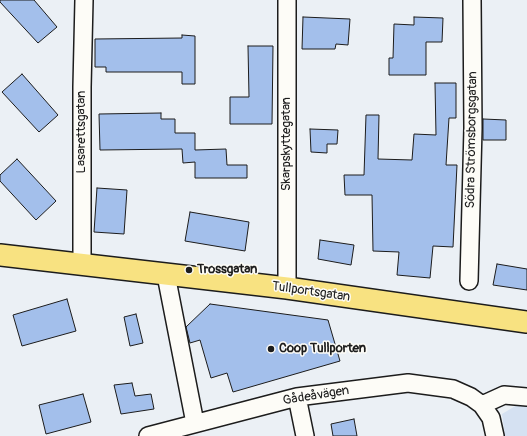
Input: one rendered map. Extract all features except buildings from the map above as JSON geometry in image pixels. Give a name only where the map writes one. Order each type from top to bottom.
[{"type":"main road","name":"Tullportsgatan","points":[[0,255],[286,288],[527,322]]},
{"type":"street","name":"Lasarettsgatan","points":[[82,264],[82,87],[84,0]]},
{"type":"street","name":"Skarpskyttegatan","points":[[286,288],[288,0]]},
{"type":"street","name":"Södra Strömsborgsgatan","points":[[469,281],[472,128],[472,0]]},
{"type":"street","points":[[166,275],[195,423]]},
{"type":"street","name":"Gådeåvägen","points":[[148,436],[297,397],[408,383],[453,389],[471,397],[482,406]]},
{"type":"street","points":[[494,436],[491,418],[482,406],[504,395],[527,397]]},
{"type":"street","points":[[297,397],[305,436]]},
{"type":"shaded area","points":[[517,405],[527,406],[527,436],[505,436],[502,414]]},
{"type":"place","name":"Trossgatan","points":[[189,270]]},
{"type":"place","name":"Coop Tullporten","points":[[271,349]]}]
